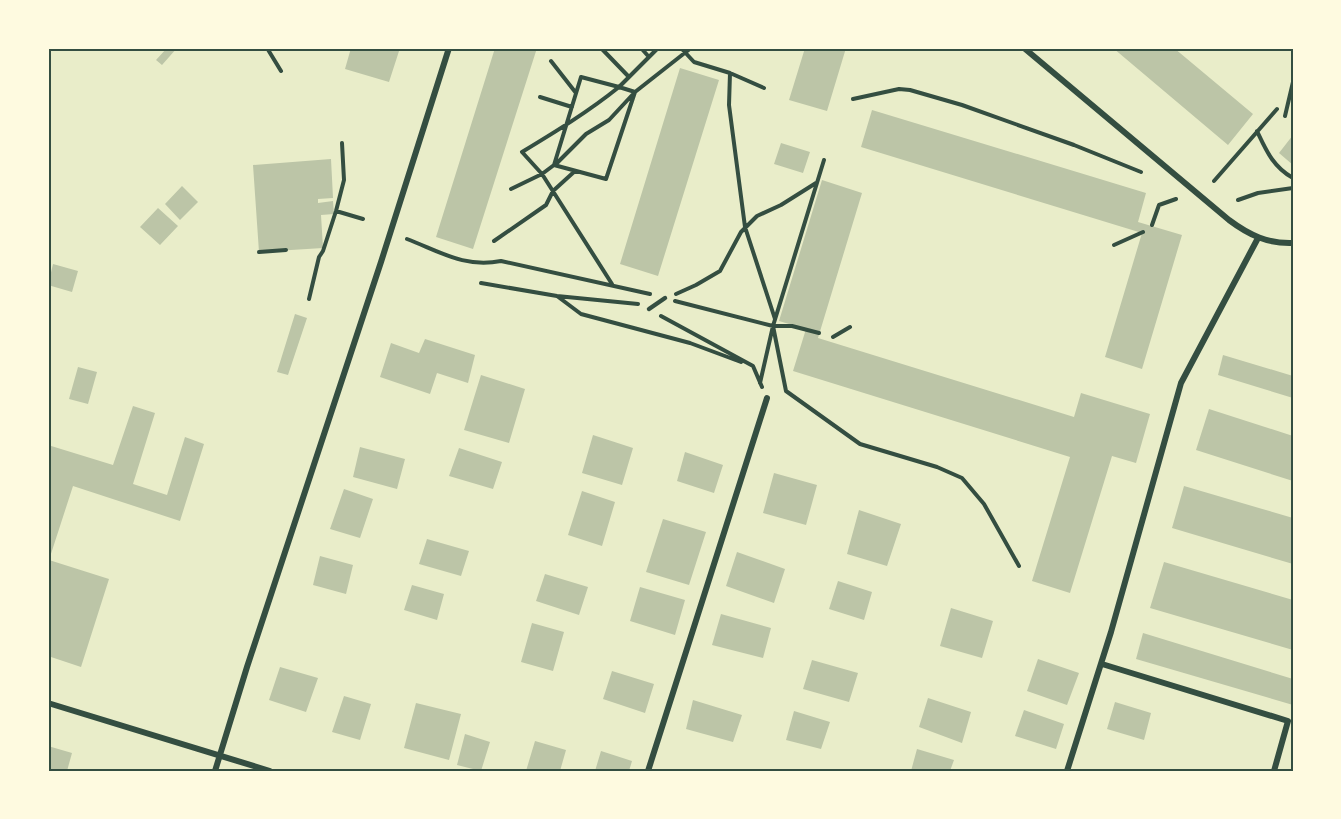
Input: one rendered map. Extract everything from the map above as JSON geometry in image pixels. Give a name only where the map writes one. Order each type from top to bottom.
[{"type":"street","points":[[216,771],[449,48]]},
{"type":"street","points":[[1024,48],[1228,220],[1258,238],[1293,243]]},
{"type":"street","points":[[1067,771],[1102,664],[1181,383],[1258,238]]},
{"type":"street","points":[[648,771],[767,398]]},
{"type":"street","points":[[1102,664],[1288,722],[1274,771]]},
{"type":"street","points":[[48,703],[270,771]]},
{"type":"lane","points":[[649,309],[665,298]]},
{"type":"path","points":[[267,48],[280,71]]},
{"type":"path","points":[[601,48],[629,77]]},
{"type":"path","points":[[641,48],[649,57]]},
{"type":"path","points":[[613,285],[542,174],[522,152],[596,106],[619,87],[658,48]]},
{"type":"path","points":[[681,48],[694,62],[730,73],[764,88]]},
{"type":"path","points":[[511,189],[542,174],[554,165],[586,134],[609,120],[635,92],[691,48]]},
{"type":"path","points":[[551,61],[576,93]]},
{"type":"path","points":[[730,73],[729,105],[745,228],[775,319]]},
{"type":"path","points":[[554,165],[581,77],[635,92]]},
{"type":"path","points":[[1285,116],[1293,82]]},
{"type":"path","points":[[853,99],[899,89],[910,90],[962,105],[1141,172]]},
{"type":"path","points":[[554,165],[606,179],[635,92]]},
{"type":"path","points":[[540,97],[572,107]]},
{"type":"path","points":[[1214,181],[1276,109]]},
{"type":"path","points":[[1257,130],[1268,156],[1282,172],[1293,178]]},
{"type":"path","points":[[309,298],[319,257],[336,211],[344,180],[342,143]]},
{"type":"path","points":[[760,383],[775,319],[824,160]]},
{"type":"path","points":[[494,241],[546,205],[553,191],[575,171]]},
{"type":"path","points":[[665,298],[696,285],[720,271],[745,228],[757,216],[781,205],[816,183]]},
{"type":"path","points":[[1238,200],[1258,193],[1293,188]]},
{"type":"path","points":[[1152,225],[1159,205],[1176,199]]},
{"type":"path","points":[[336,211],[363,219]]},
{"type":"path","points":[[1114,245],[1143,232]]},
{"type":"path","points":[[407,239],[453,259],[487,264],[501,261],[613,285],[773,326],[792,326],[819,333]]},
{"type":"path","points":[[259,252],[286,250]]},
{"type":"path","points":[[481,284],[557,296],[635,302],[753,366],[767,398]]},
{"type":"path","points":[[557,296],[582,314],[690,343],[753,366]]},
{"type":"path","points":[[773,326],[786,391],[860,444],[937,467],[962,478],[984,504],[1019,566]]},
{"type":"path","points":[[833,336],[850,327]]},
{"type":"building","points":[[167,48],[177,48],[162,65],[156,60]]},
{"type":"building","points":[[351,48],[400,48],[389,82],[345,69]]},
{"type":"building","points":[[495,48],[537,48],[473,249],[436,237]]},
{"type":"building","points":[[805,48],[846,48],[827,111],[789,100]]},
{"type":"building","points":[[1113,48],[1174,48],[1253,114],[1228,145]]},
{"type":"building","points":[[680,68],[719,80],[658,276],[620,264]]},
{"type":"building","points":[[872,110],[1146,193],[1138,222],[1182,235],[1142,369],[1105,357],[1142,233],[861,147]]},
{"type":"building","points":[[1293,135],[1293,165],[1279,153]]},
{"type":"building","points":[[781,143],[810,152],[803,173],[774,164]]},
{"type":"building","points":[[331,159],[333,198],[318,199],[318,203],[333,201],[334,214],[321,215],[323,248],[259,252],[253,165]]},
{"type":"building","points":[[822,180],[862,193],[818,338],[1074,417],[1081,393],[1150,414],[1136,463],[1112,456],[1070,593],[1032,581],[1070,457],[793,371],[806,329],[779,321]]},
{"type":"building","points":[[182,186],[198,202],[180,220],[165,204]]},
{"type":"building","points":[[158,208],[178,226],[160,245],[140,227]]},
{"type":"building","points":[[53,264],[78,271],[72,292],[48,285]]},
{"type":"building","points":[[295,314],[307,318],[288,375],[277,372]]},
{"type":"building","points":[[425,339],[475,355],[468,383],[437,373],[430,394],[380,377],[391,343],[419,353]]},
{"type":"building","points":[[1223,355],[1293,376],[1293,398],[1218,375]]},
{"type":"building","points":[[78,367],[97,372],[88,404],[69,399]]},
{"type":"building","points":[[481,375],[525,389],[509,443],[464,430]]},
{"type":"building","points":[[133,406],[155,413],[133,484],[167,495],[185,437],[204,444],[180,521],[73,486],[49,560],[109,579],[81,667],[48,656],[48,445],[113,465]]},
{"type":"building","points":[[1209,409],[1293,436],[1293,481],[1196,450]]},
{"type":"building","points":[[593,435],[633,448],[622,485],[582,473]]},
{"type":"building","points":[[360,447],[405,459],[397,489],[353,477]]},
{"type":"building","points":[[459,448],[502,462],[493,489],[449,476]]},
{"type":"building","points":[[685,452],[723,465],[714,493],[677,481]]},
{"type":"building","points":[[774,473],[817,485],[806,525],[763,513]]},
{"type":"building","points":[[1184,486],[1293,518],[1293,564],[1172,528]]},
{"type":"building","points":[[344,489],[373,499],[360,538],[330,529]]},
{"type":"building","points":[[582,491],[615,502],[602,546],[568,535]]},
{"type":"building","points":[[859,510],[901,524],[887,566],[847,554]]},
{"type":"building","points":[[663,519],[706,532],[689,585],[646,572]]},
{"type":"building","points":[[427,539],[469,551],[461,576],[419,564]]},
{"type":"building","points":[[737,552],[785,569],[774,603],[726,586]]},
{"type":"building","points":[[320,556],[353,565],[346,594],[313,585]]},
{"type":"building","points":[[1164,562],[1293,600],[1293,650],[1150,608]]},
{"type":"building","points":[[545,574],[588,587],[579,615],[536,601]]},
{"type":"building","points":[[838,581],[872,592],[864,620],[829,609]]},
{"type":"building","points":[[412,585],[444,594],[437,620],[404,610]]},
{"type":"building","points":[[640,587],[685,600],[675,635],[630,621]]},
{"type":"building","points":[[951,608],[993,621],[982,658],[940,646]]},
{"type":"building","points":[[721,614],[771,628],[763,658],[712,645]]},
{"type":"building","points":[[532,623],[564,632],[553,671],[521,662]]},
{"type":"building","points":[[1143,633],[1293,679],[1293,705],[1136,659]]},
{"type":"building","points":[[1038,659],[1079,673],[1067,705],[1027,691]]},
{"type":"building","points":[[812,660],[858,673],[849,702],[803,689]]},
{"type":"building","points":[[280,667],[318,678],[306,712],[269,700]]},
{"type":"building","points":[[612,671],[654,684],[645,713],[603,699]]},
{"type":"building","points":[[344,696],[371,704],[360,740],[332,732]]},
{"type":"building","points":[[928,698],[971,712],[962,743],[919,727]]},
{"type":"building","points":[[693,700],[742,715],[733,742],[686,729]]},
{"type":"building","points":[[1115,702],[1151,713],[1144,740],[1107,729]]},
{"type":"building","points":[[416,703],[461,714],[449,760],[404,748]]},
{"type":"building","points":[[1024,710],[1064,724],[1056,749],[1015,736]]},
{"type":"building","points":[[794,711],[830,722],[821,749],[786,740]]},
{"type":"building","points":[[465,734],[490,742],[481,771],[457,765]]},
{"type":"building","points":[[535,741],[566,750],[560,771],[526,771]]},
{"type":"building","points":[[48,746],[72,753],[67,771],[48,771]]},
{"type":"building","points":[[917,749],[954,760],[950,771],[911,771]]},
{"type":"building","points":[[601,751],[632,761],[629,771],[595,771]]}]
